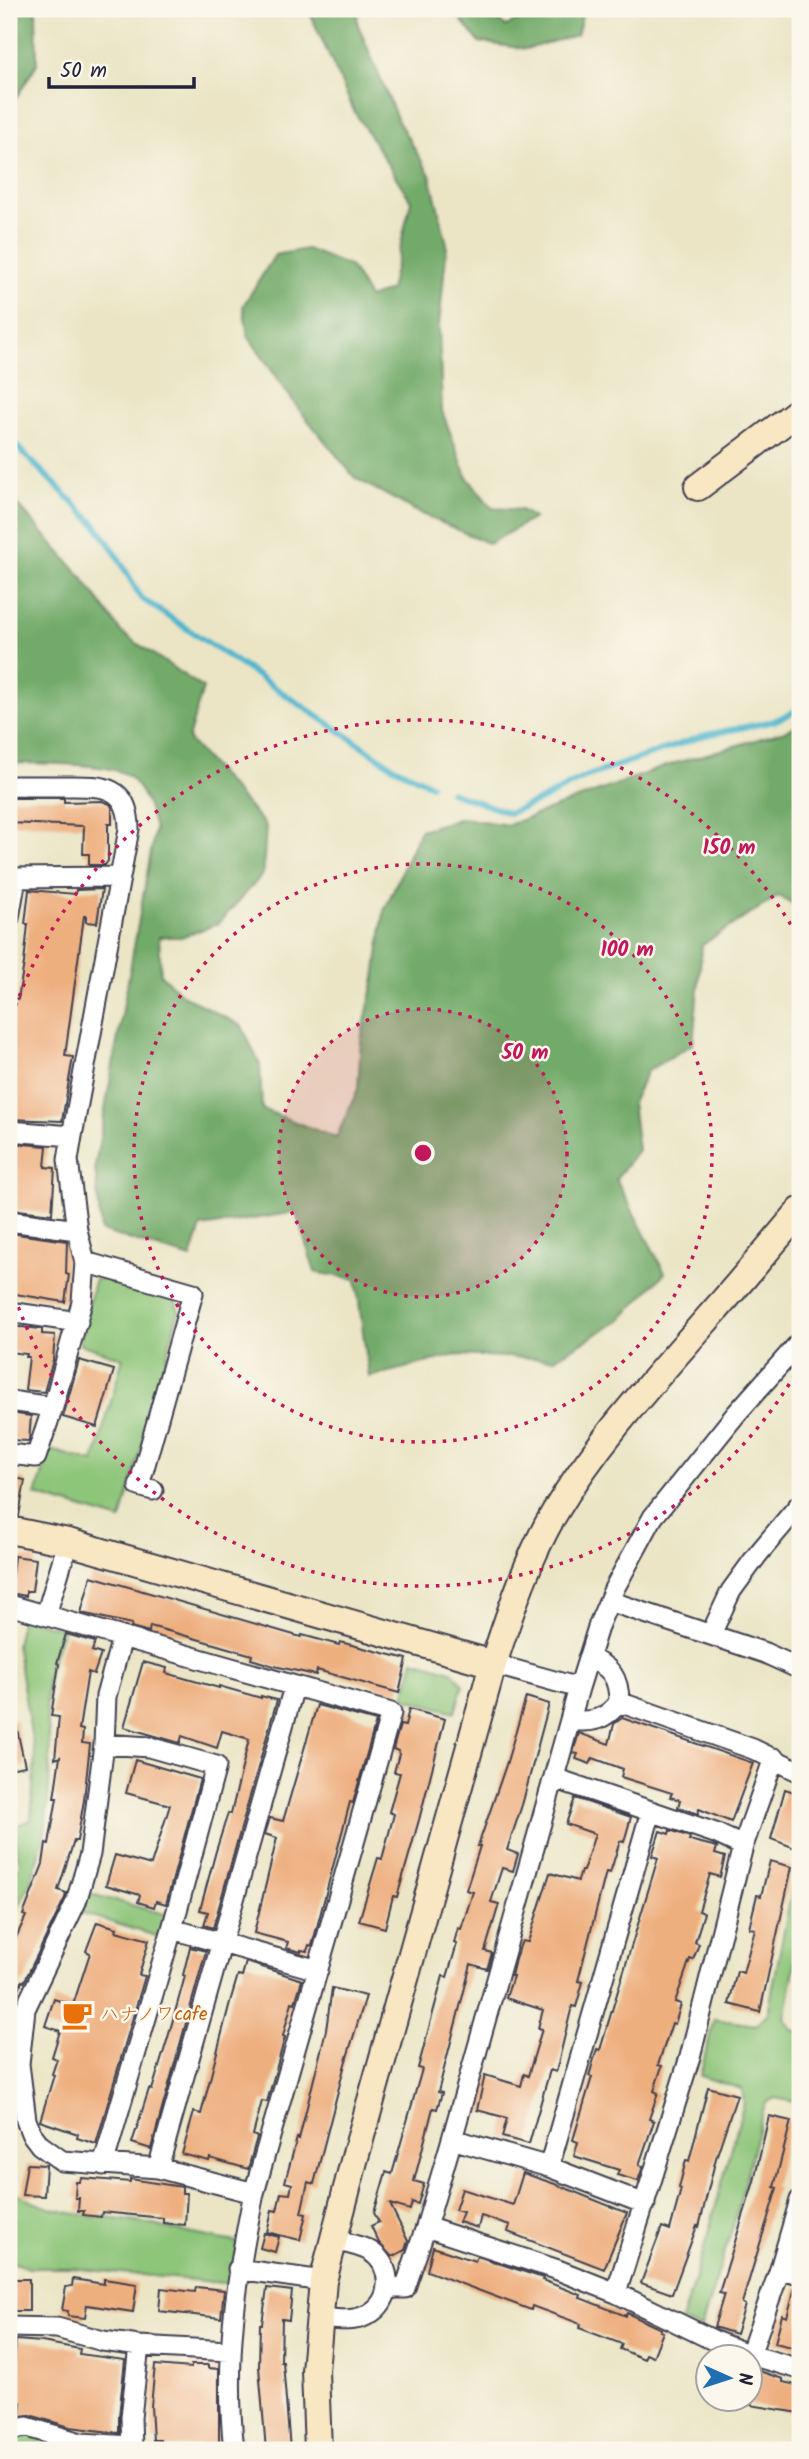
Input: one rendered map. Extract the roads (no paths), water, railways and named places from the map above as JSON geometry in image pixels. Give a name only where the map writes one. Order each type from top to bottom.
[{"type":"street","points":[[698,487],[800,410]]},
{"type":"street","points":[[9,786],[101,786],[119,796],[127,807],[130,830],[68,1160],[77,1230],[85,1262],[78,1322],[36,1457],[9,1454]]},
{"type":"street","points":[[9,918],[13,878],[120,877]]},
{"type":"street","points":[[9,1131],[72,1136]]},
{"type":"street","points":[[318,2450],[315,2371],[323,2281],[493,1664],[533,1556],[554,1513],[614,1427],[799,1215]]},
{"type":"street","points":[[9,1222],[77,1230]]},
{"type":"street","points":[[85,1262],[193,1293],[139,1486],[153,1490]]},
{"type":"street","points":[[9,1312],[78,1322]]},
{"type":"street","points":[[388,2288],[405,2288],[426,2227],[579,1688],[608,1601],[653,1517],[800,1342]]},
{"type":"street","points":[[9,1401],[53,1407]]},
{"type":"street","points":[[711,1634],[731,1591],[800,1504]]},
{"type":"street","points":[[9,1530],[68,1542],[579,1688]]},
{"type":"street","points":[[46,1615],[68,1542]]},
{"type":"street","points":[[608,1601],[765,1653],[800,1669]]},
{"type":"street","points":[[9,1605],[391,1713],[254,2193],[238,2269],[229,2351],[230,2419],[234,2450]]},
{"type":"street","points":[[122,1638],[106,1696],[104,1744],[90,1854],[76,1902],[25,2010],[19,2064],[26,2120],[40,2145],[62,2161],[158,2168],[254,2193]]},
{"type":"street","points":[[570,1720],[597,1720],[606,1716],[619,1702],[619,1687],[610,1670],[601,1662],[588,1658]]},
{"type":"street","points":[[158,2168],[294,1687]]},
{"type":"street","points":[[619,1702],[726,1739],[774,1758],[800,1772]]},
{"type":"street","points":[[103,2165],[216,1766],[149,1747],[104,1744]]},
{"type":"street","points":[[616,2293],[690,2057],[743,1846],[774,1758]]},
{"type":"street","points":[[554,1778],[715,1833],[743,1846]]},
{"type":"street","points":[[549,2167],[651,1811]]},
{"type":"street","points":[[172,1929],[318,1970]]},
{"type":"street","points":[[452,2138],[549,2167],[645,2204]]},
{"type":"street","points":[[754,2344],[800,2200]]},
{"type":"street","points":[[426,2227],[507,2252],[616,2293],[722,2344]]},
{"type":"street","points":[[318,2318],[354,2319],[368,2315],[381,2302],[388,2288],[384,2267],[373,2253],[333,2240]]},
{"type":"street","points":[[238,2269],[323,2281]]},
{"type":"street","points":[[780,2269],[800,2274]]},
{"type":"street","points":[[9,2327],[57,2328],[103,2341],[139,2346],[229,2351]]},
{"type":"street","points":[[9,2430],[27,2427],[81,2446],[132,2448],[131,2417],[139,2346]]},
{"type":"street","points":[[764,2359],[800,2369]]},
{"type":"waterway","points":[[9,439],[96,525],[141,598],[392,766],[431,785]]},
{"type":"waterway","points":[[450,792],[509,813],[585,777],[706,735],[774,721],[800,709]]},
{"type":"place","name":"ハナノワcafe","points":[[77,2015]]}]
